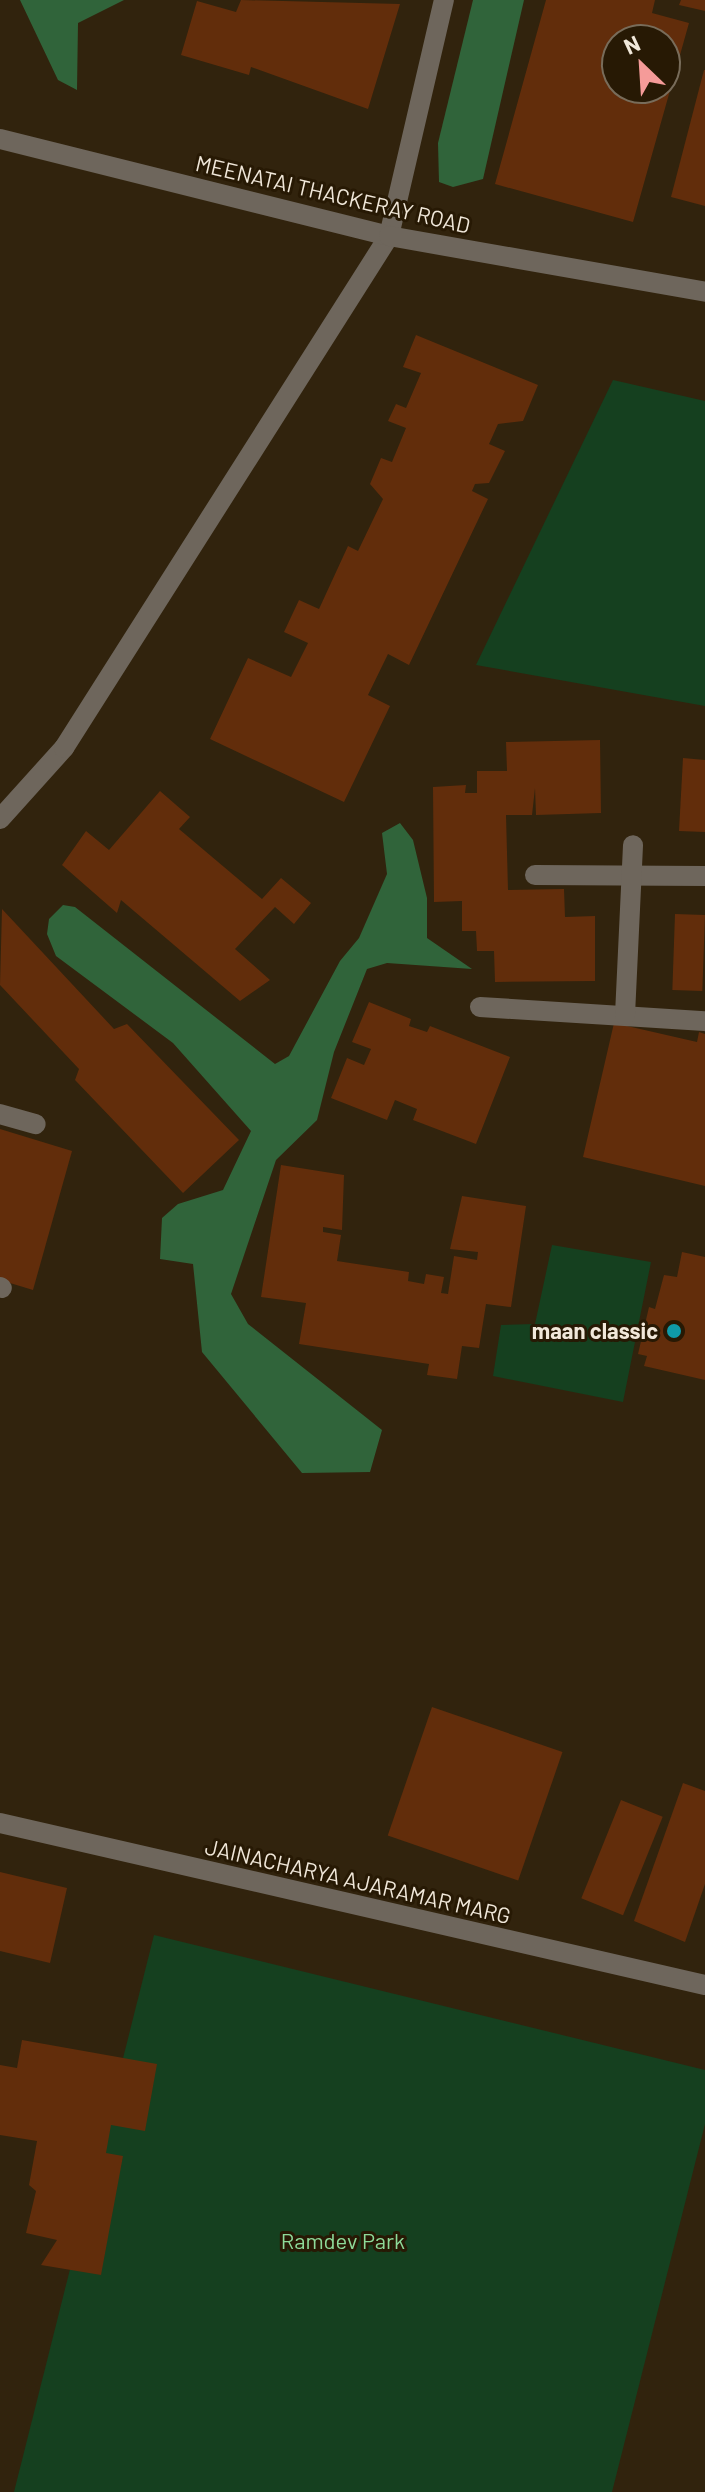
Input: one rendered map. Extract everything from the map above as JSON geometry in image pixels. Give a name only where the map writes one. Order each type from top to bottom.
[{"type":"street","points":[[0,819],[64,748],[389,236],[444,0]]},
{"type":"street","name":"MEENATAI THACKERAY ROAD","points":[[0,139],[389,236],[705,292]]},
{"type":"street","points":[[625,1015],[633,845]]},
{"type":"street","points":[[535,875],[705,876]]},
{"type":"street","points":[[480,1007],[705,1021]]},
{"type":"street","points":[[0,1114],[36,1124]]},
{"type":"street","name":"JAINACHARYA AJARAMAR MARG","points":[[0,1823],[705,1985]]},
{"type":"green space","points":[[20,0],[124,0],[78,23],[77,90],[58,80]]},
{"type":"green space","points":[[473,0],[524,0],[483,179],[453,187],[439,182],[438,143]]},
{"type":"green space","points":[[613,380],[705,401],[705,706],[476,665]]},
{"type":"green space","points":[[400,823],[413,840],[427,898],[427,938],[472,969],[387,963],[367,969],[334,1052],[317,1120],[276,1160],[231,1294],[248,1324],[382,1430],[370,1472],[302,1473],[202,1352],[193,1264],[160,1259],[162,1218],[178,1204],[223,1190],[251,1131],[173,1043],[56,956],[47,934],[49,919],[63,905],[75,907],[275,1064],[289,1056],[340,961],[359,938],[387,874],[382,833]]},
{"type":"green space","points":[[552,1245],[651,1262],[623,1402],[493,1376],[501,1325],[535,1324]]},
{"type":"green space","name":"Ramdev Park","points":[[154,1935],[705,2070],[705,2124],[612,2492],[14,2492]]},
{"type":"building","points":[[241,0],[400,4],[368,109],[251,67],[249,75],[181,55],[197,1],[236,12]]},
{"type":"building","points":[[546,0],[655,0],[652,13],[689,23],[681,51],[681,24],[601,24],[601,104],[666,104],[633,222],[495,184]]},
{"type":"building","points":[[681,0],[705,0],[705,11],[679,5]]},
{"type":"building","points":[[705,70],[705,206],[671,197]]},
{"type":"building","points":[[416,335],[538,385],[523,421],[498,424],[489,444],[505,451],[489,483],[475,484],[472,491],[488,499],[409,665],[388,654],[368,695],[390,706],[344,802],[210,739],[248,658],[291,677],[308,643],[284,632],[299,600],[319,609],[348,546],[358,551],[383,499],[370,484],[381,458],[392,462],[406,428],[388,421],[396,404],[406,408],[421,373],[403,367]]},
{"type":"building","points":[[600,740],[601,813],[536,815],[535,788],[532,815],[506,815],[508,890],[564,889],[565,917],[595,916],[595,981],[495,982],[494,951],[477,951],[476,931],[462,931],[462,901],[434,902],[433,787],[466,785],[465,793],[477,793],[477,771],[507,771],[506,742]]},
{"type":"building","points":[[683,758],[705,760],[705,832],[679,831]]},
{"type":"building","points":[[160,791],[190,817],[179,829],[262,899],[281,878],[311,903],[294,924],[275,907],[235,949],[270,980],[240,1001],[121,900],[117,913],[62,865],[86,831],[109,850]]},
{"type":"building","points":[[2,909],[114,1029],[127,1024],[239,1140],[183,1193],[75,1080],[79,1069],[0,985]]},
{"type":"building","points":[[675,914],[705,915],[702,991],[672,990]]},
{"type":"building","points":[[369,1002],[411,1019],[409,1026],[427,1032],[430,1026],[510,1057],[476,1144],[413,1120],[417,1109],[395,1100],[387,1120],[331,1098],[347,1058],[364,1065],[371,1049],[352,1042]]},
{"type":"building","points":[[614,1023],[697,1042],[699,1032],[705,1034],[705,1186],[583,1157]]},
{"type":"building","points":[[0,1129],[72,1151],[33,1290],[0,1280]]},
{"type":"building","points":[[281,1165],[344,1175],[342,1230],[323,1227],[323,1232],[341,1235],[337,1261],[409,1272],[408,1281],[424,1284],[426,1274],[444,1277],[441,1293],[448,1294],[454,1256],[477,1260],[478,1252],[450,1249],[462,1196],[526,1206],[511,1307],[486,1304],[479,1348],[462,1346],[457,1379],[427,1375],[429,1364],[299,1344],[306,1303],[261,1297]]},
{"type":"building","name":"maan classic","points":[[682,1252],[705,1257],[705,1380],[644,1366],[647,1356],[638,1354],[649,1307],[655,1309],[664,1275],[677,1277]]},
{"type":"building","points":[[432,1707],[562,1752],[518,1881],[388,1836]]},
{"type":"building","points":[[683,1783],[705,1791],[705,1884],[685,1942],[634,1921]]},
{"type":"building","points":[[621,1800],[663,1817],[623,1915],[581,1898]]},
{"type":"building","points":[[0,1872],[67,1888],[50,1963],[0,1951]]},
{"type":"building","points":[[22,2040],[157,2064],[145,2131],[111,2125],[106,2153],[123,2156],[101,2275],[41,2265],[57,2240],[26,2233],[36,2191],[29,2185],[37,2141],[0,2135],[0,2065],[17,2068]]},
{"type":"place","name":"maan classic","points":[[674,1331]]}]
